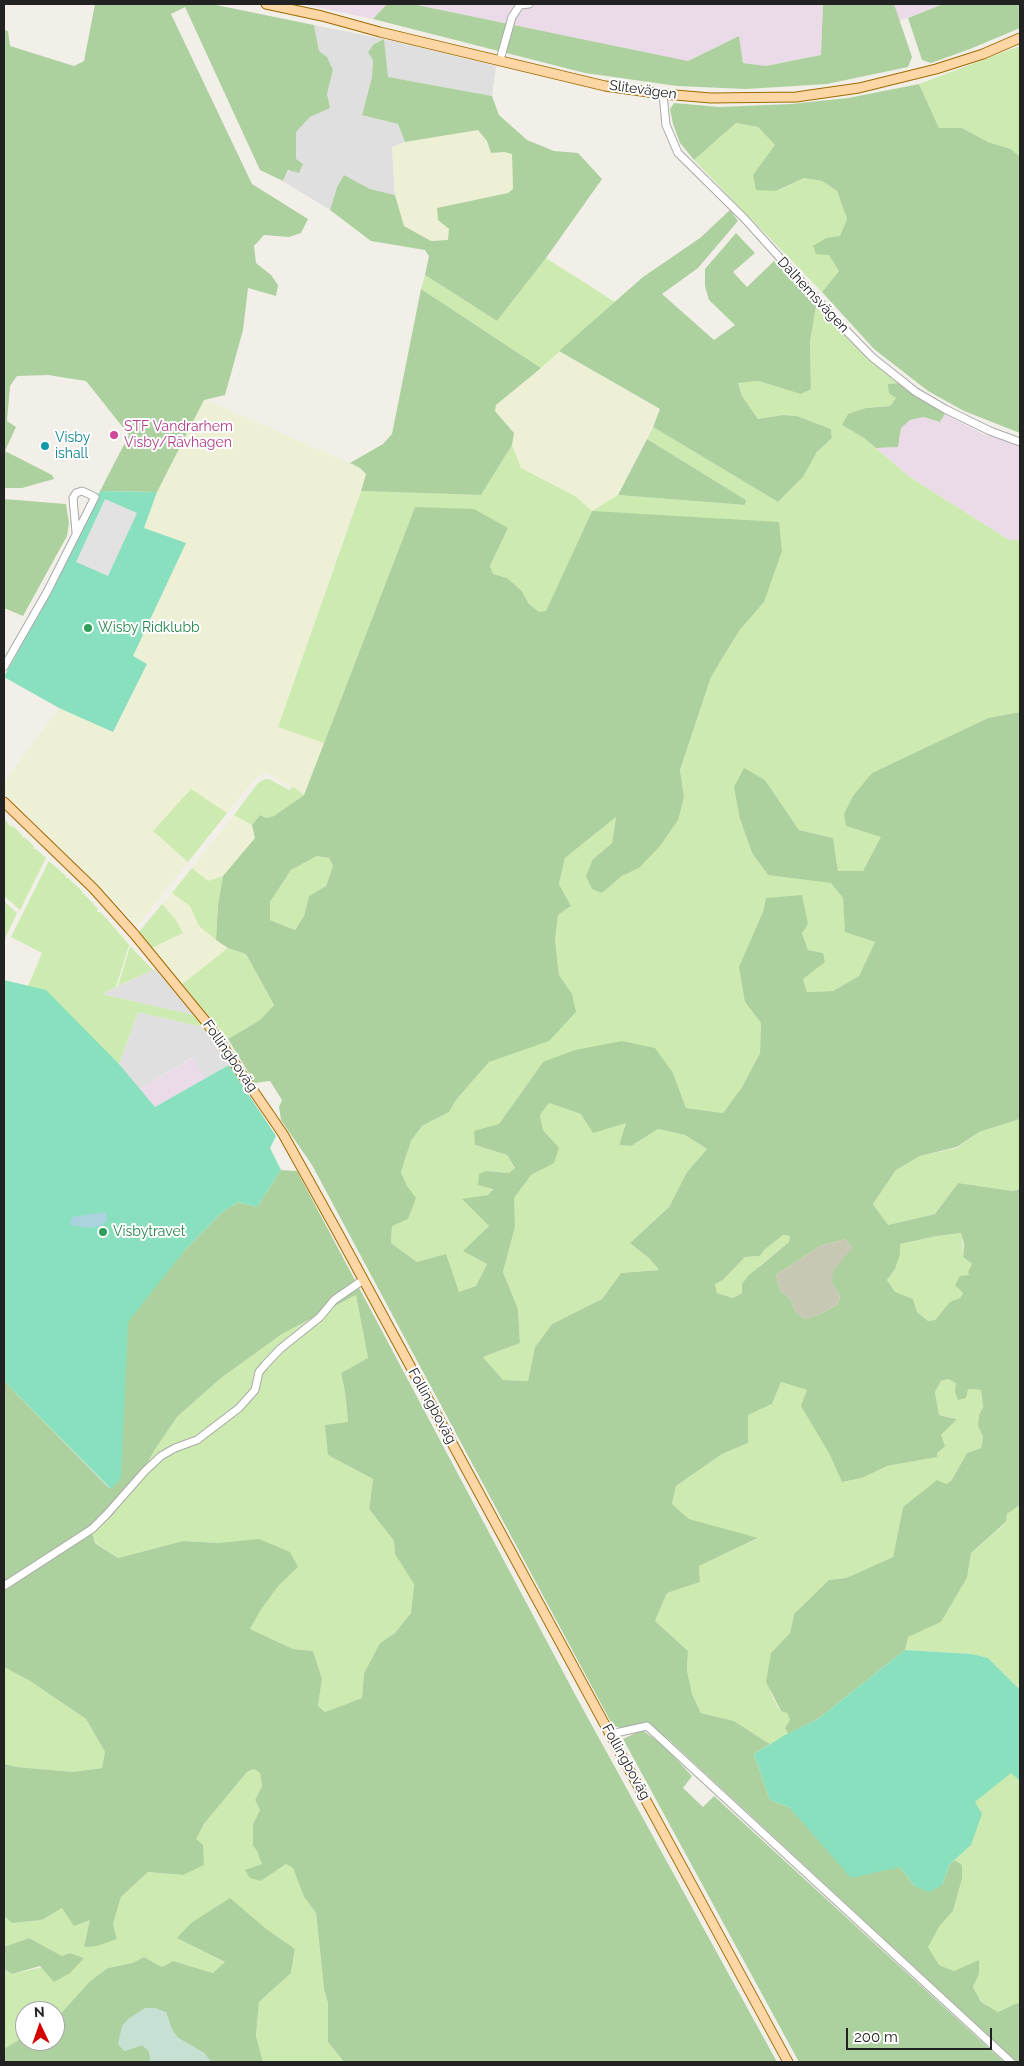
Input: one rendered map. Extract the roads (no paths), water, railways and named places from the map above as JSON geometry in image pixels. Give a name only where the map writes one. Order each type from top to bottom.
[{"type":"main road","name":"Slitevägen","points":[[266,4],[322,16],[605,86],[663,94],[743,99],[796,97],[894,81],[983,54],[1020,38]]},
{"type":"main road","name":"Follingboväg","points":[[4,802],[94,889],[208,1023],[238,1065],[297,1158],[788,2062]]},
{"type":"street","points":[[500,60],[512,17],[520,6],[529,4]]},
{"type":"street","name":"Dalhemsvägen","points":[[663,94],[666,125],[678,153],[744,218],[834,318],[872,357],[916,392],[945,409],[990,431],[1020,442]]},
{"type":"street","points":[[4,667],[58,572],[76,532],[95,497],[82,491],[76,493],[73,498],[76,532]]},
{"type":"street","points":[[4,1586],[92,1529],[161,1456],[196,1440],[239,1408],[255,1390],[259,1372],[264,1365],[280,1349],[320,1317],[334,1300],[363,1280]]},
{"type":"street","points":[[611,1734],[647,1726],[1011,2062]]},
{"type":"water","points":[[106,1212],[107,1221],[101,1226],[89,1228],[70,1225],[72,1217]]},
{"type":"place","name":"STF Vandrarhem Visby/Rävhagen","points":[[114,435]]},
{"type":"place","name":"Visby ishall","points":[[45,446]]},
{"type":"place","name":"Wisby Ridklubb","points":[[88,628]]},
{"type":"place","name":"Visbytravet","points":[[103,1232]]}]
